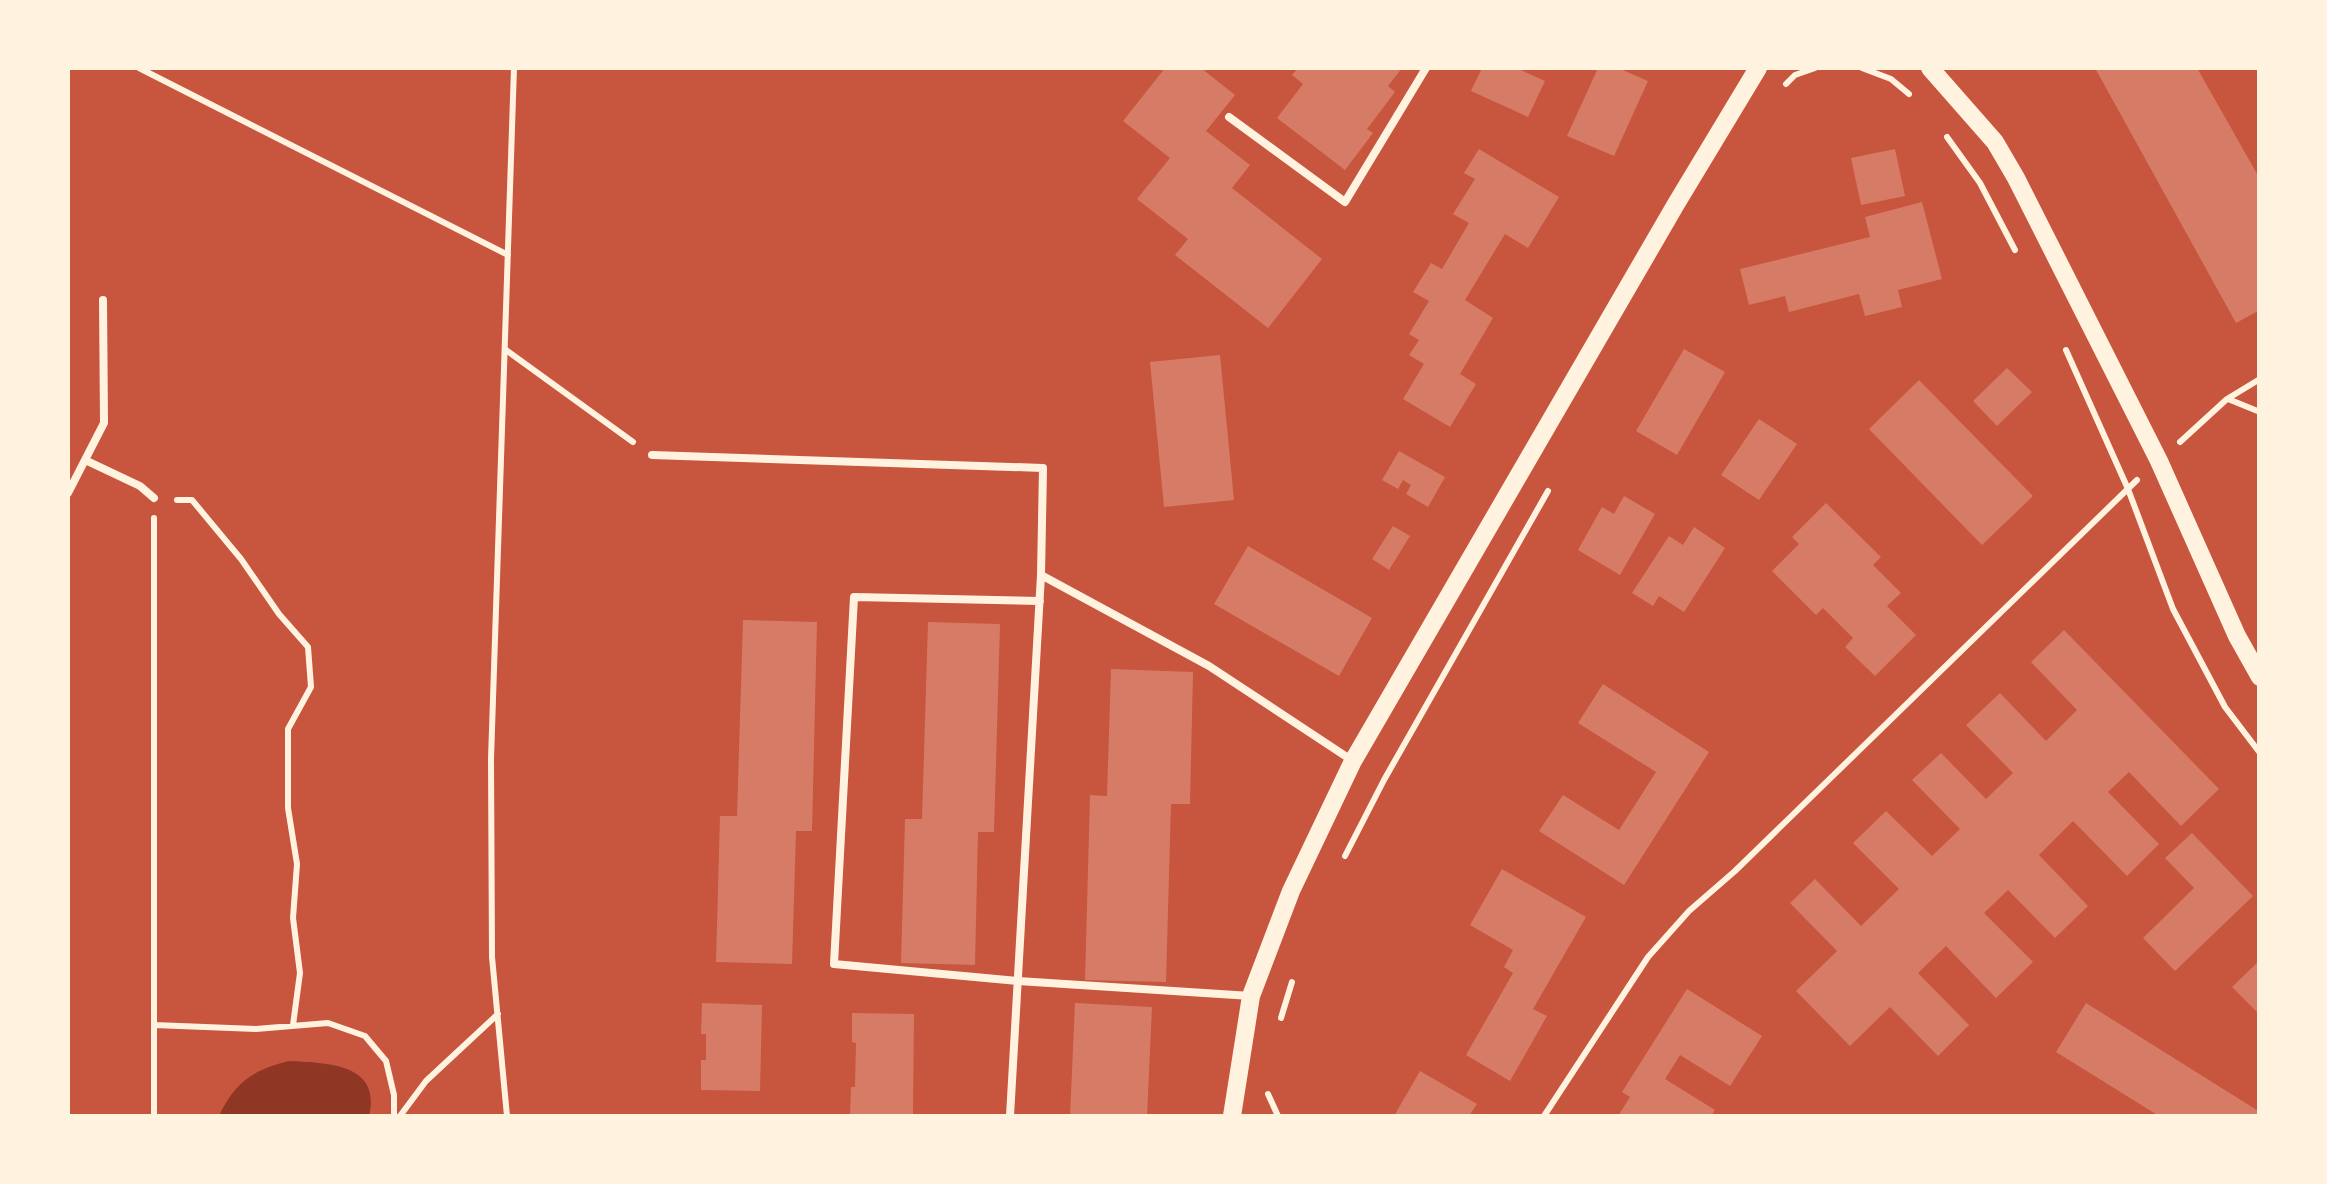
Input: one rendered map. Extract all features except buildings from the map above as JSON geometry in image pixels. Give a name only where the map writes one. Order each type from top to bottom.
[{"type":"street","points":[[1232,1116],[1251,996],[1291,891],[1353,761],[1758,68]]},
{"type":"street","points":[[1930,68],[1996,142],[2159,461],[2236,636],[2260,677]]},
{"type":"lane","points":[[1229,117],[1345,202],[1426,68]]},
{"type":"lane","points":[[68,493],[104,423],[103,300]]},
{"type":"lane","points":[[652,456],[1042,468],[1040,601],[1010,1116]]},
{"type":"lane","points":[[85,460],[140,486],[154,498]]},
{"type":"lane","points":[[1041,575],[1209,666],[1353,761]]},
{"type":"lane","points":[[1040,601],[854,597],[834,964],[1251,996]]},
{"type":"path","points":[[139,68],[508,255]]},
{"type":"path","points":[[507,1116],[492,957],[491,760],[514,68]]},
{"type":"path","points":[[1789,68],[1795,75]]},
{"type":"path","points":[[1774,94],[1795,75],[1815,68]]},
{"type":"path","points":[[1862,68],[1891,79],[1914,98]]},
{"type":"path","points":[[1937,123],[1980,183],[2016,253]]},
{"type":"path","points":[[2061,340],[2128,489],[2173,609],[2225,707],[2260,753]]},
{"type":"path","points":[[505,349],[652,456]]},
{"type":"path","points":[[1544,1116],[1648,958],[1689,911],[1735,871],[2128,489],[2227,399],[2260,379]]},
{"type":"path","points":[[2227,399],[2260,412]]},
{"type":"path","points":[[1342,860],[1550,488]]},
{"type":"path","points":[[154,1116],[154,498],[192,500],[308,647],[311,688],[288,729],[288,808],[297,864],[293,918],[300,973],[293,1025]]},
{"type":"path","points":[[1278,1028],[1294,976]]},
{"type":"path","points":[[397,1116],[426,1081],[498,1014]]},
{"type":"path","points":[[154,1025],[256,1029],[328,1022],[365,1036],[386,1061],[397,1116]]},
{"type":"path","points":[[1268,1080],[1268,1097],[1278,1116]]},
{"type":"shaded area","points":[[289,1061],[334,1065],[359,1076],[371,1099],[369,1116],[219,1116],[247,1079]]}]
